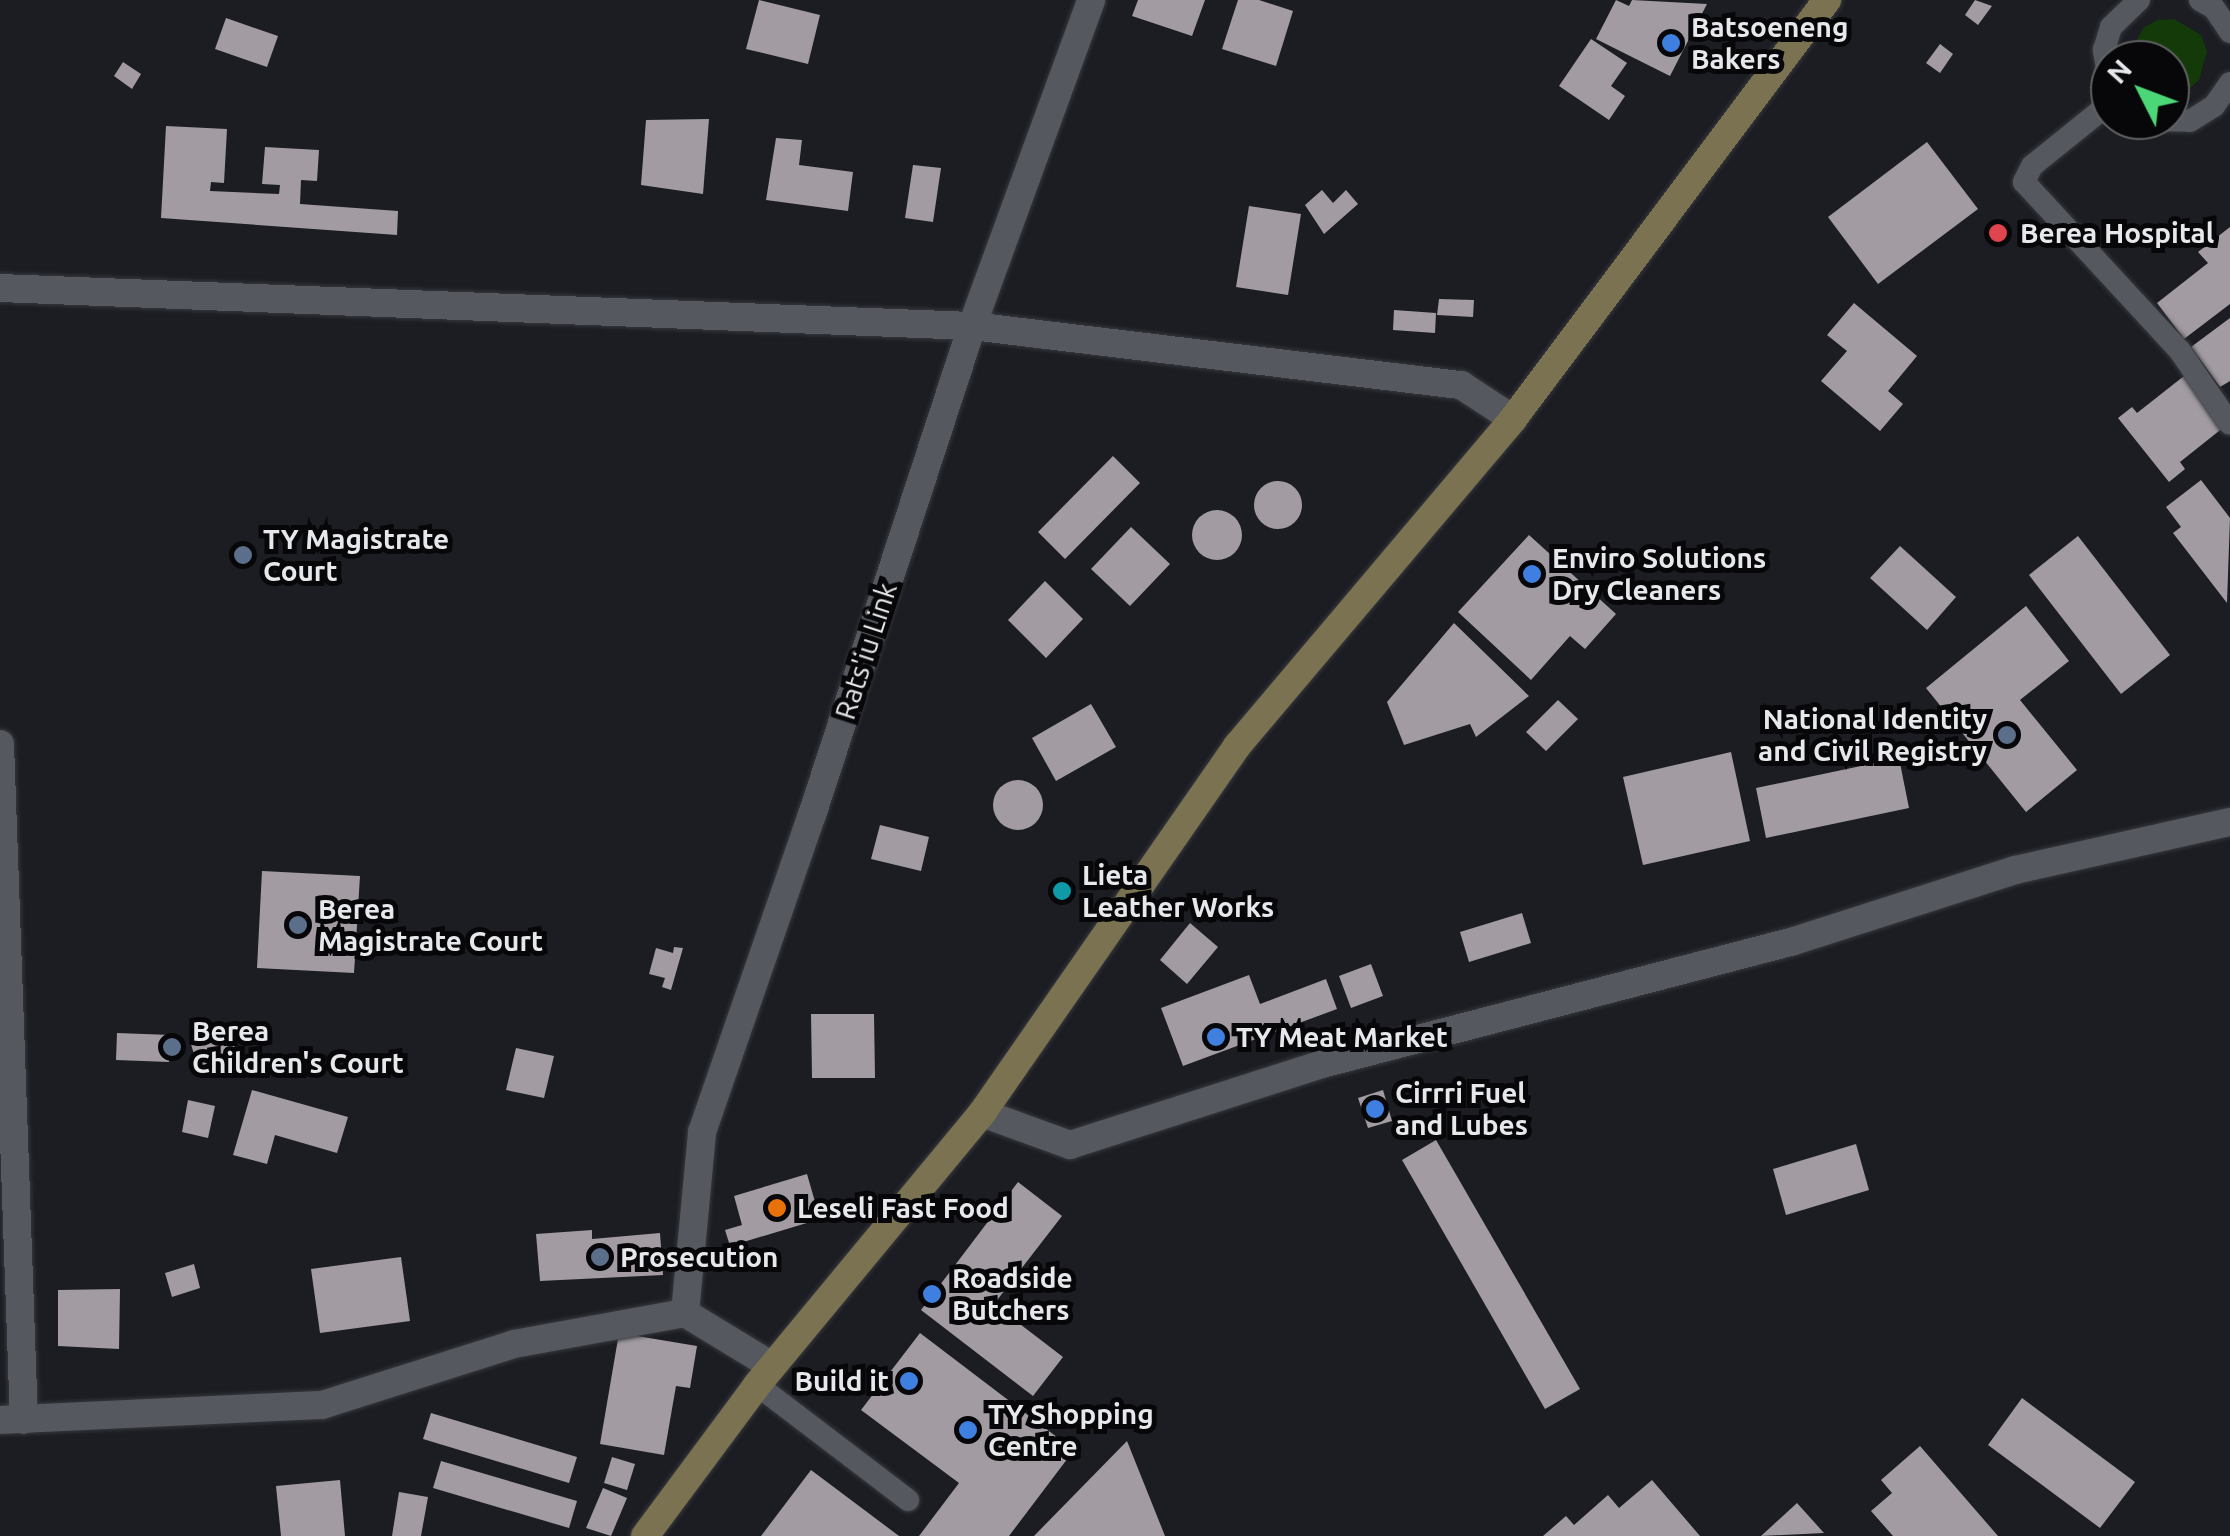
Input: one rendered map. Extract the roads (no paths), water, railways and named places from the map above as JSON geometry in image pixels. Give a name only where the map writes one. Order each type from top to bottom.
[{"type":"main road","points":[[645,1536],[765,1376],[982,1113],[1237,746],[1513,418],[1818,2]]},
{"type":"street","name":"Rats'iu Link","points":[[685,1313],[702,1132],[812,815],[972,326],[1091,0]]},
{"type":"street","points":[[0,288],[972,326],[1460,385],[1513,418]]},
{"type":"street","points":[[0,744],[12,1420],[322,1405],[514,1344],[685,1313],[765,1376]]},
{"type":"street","points":[[982,1113],[1070,1145],[1322,1064],[1791,942],[2015,870],[2230,822]]},
{"type":"lane","points":[[2200,0],[2214,8],[2230,32]]},
{"type":"lane","points":[[2107,40],[2128,2]]},
{"type":"lane","points":[[2190,120],[2214,106],[2230,83]]},
{"type":"lane","points":[[2090,118],[2032,166],[2024,182],[2180,351],[2230,424]]},
{"type":"lane","points":[[765,1376],[908,1500]]},
{"type":"place","name":"Batsoeneng Bakers","points":[[1671,43]]},
{"type":"place","name":"Berea Hospital","points":[[1998,233]]},
{"type":"place","name":"TY Magistrate Court","points":[[243,555]]},
{"type":"place","name":"Enviro Solutions Dry Cleaners","points":[[1532,574]]},
{"type":"place","name":"National Identity and Civil Registry","points":[[2007,735]]},
{"type":"place","name":"Lieta Leather Works","points":[[1062,891]]},
{"type":"place","name":"Berea Magistrate Court","points":[[298,925]]},
{"type":"place","name":"TY Meat Market","points":[[1216,1037]]},
{"type":"place","name":"Berea Children's Court","points":[[172,1047]]},
{"type":"place","name":"Cirrri Fuel and Lubes","points":[[1375,1109]]},
{"type":"place","name":"Leseli Fast Food","points":[[777,1208]]},
{"type":"place","name":"Prosecution","points":[[600,1257]]},
{"type":"place","name":"Roadside Butchers","points":[[932,1294]]},
{"type":"place","name":"Build it","points":[[909,1381]]},
{"type":"place","name":"TY Shopping Centre","points":[[968,1430]]}]
